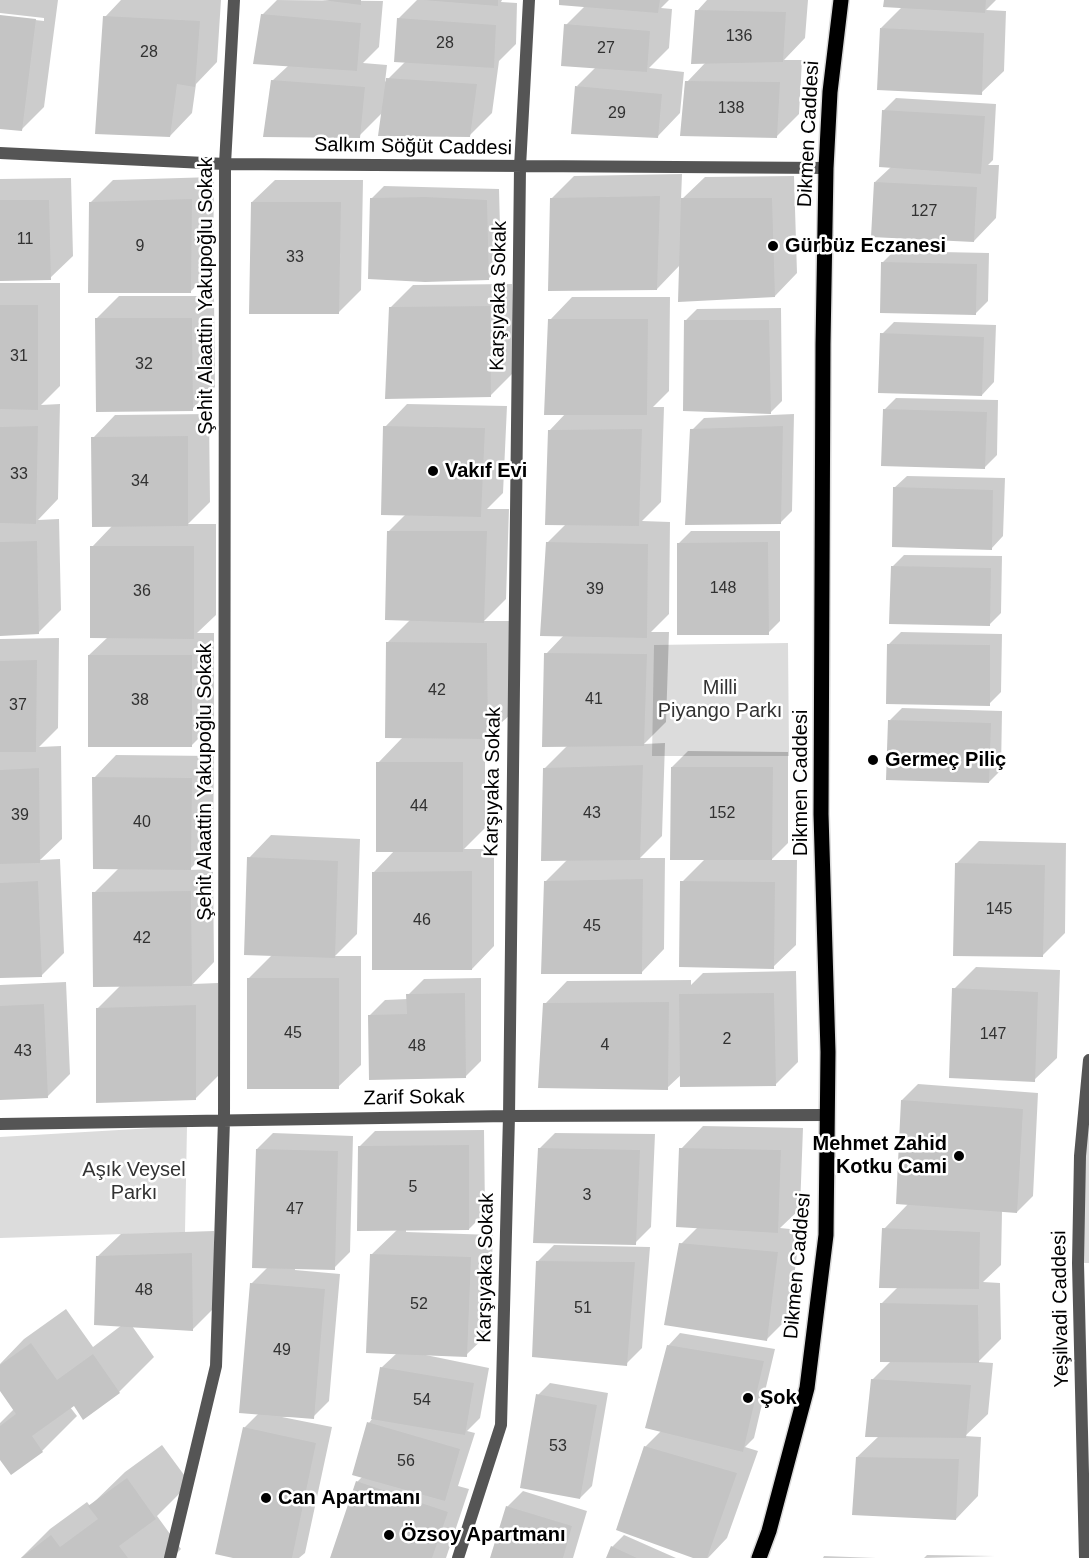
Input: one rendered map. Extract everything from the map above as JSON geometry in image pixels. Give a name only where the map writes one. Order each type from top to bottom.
[{"type":"main road","name":"Dikmen Caddesi","points":[[759,1558],[794,1439],[810,1369],[826,1235],[828,1115],[821,814],[826,168],[830,92],[841,0]]},
{"type":"street","name":"Şehit Alaattin Yakupoğlu Sokak","points":[[170,1558],[216,1366],[224,1120],[225,164],[234,0]]},
{"type":"street","name":"Karşıyaka Sokak","points":[[458,1558],[501,1425],[509,1116],[520,167],[530,0]]},
{"type":"street","name":"Salkım Söğüt Caddesi","points":[[0,153],[225,164],[826,168]]},
{"type":"street","name":"Yeşilvadi Caddesi","points":[[1085,1558],[1078,1263],[1080,1156],[1089,1060]]},
{"type":"street","name":"Zarif Sokak","points":[[0,1124],[509,1116],[828,1115]]},
{"type":"green space","name":"Milli Piyango Parkı","points":[[788,643],[789,756],[652,756],[654,645]]},
{"type":"green space","points":[[1089,1060],[1089,1263],[1078,1263]]},
{"type":"green space","name":"Aşık Veysel Parkı","points":[[187,1126],[185,1232],[0,1238],[0,1137]]},
{"type":"building","points":[[322,0],[361,0],[361,5]]},
{"type":"building","points":[[423,0],[498,0],[498,6]]},
{"type":"building","points":[[559,0],[660,0],[658,13],[559,5]]},
{"type":"building","points":[[884,0],[986,0],[985,13],[883,7]]},
{"type":"building","points":[[695,10],[786,12],[783,62],[691,64]]},
{"type":"building","points":[[261,14],[361,23],[357,71],[253,64]]},
{"type":"building","points":[[0,15],[36,19],[22,131],[0,129]]},
{"type":"building","points":[[103,16],[200,21],[195,87],[177,84],[170,137],[95,134]]},
{"type":"building","points":[[397,18],[496,25],[494,68],[394,62]]},
{"type":"building","points":[[564,24],[650,31],[647,72],[561,66]]},
{"type":"building","points":[[880,28],[984,33],[982,95],[877,90]]},
{"type":"building","points":[[386,78],[477,84],[470,137],[378,136]]},
{"type":"building","points":[[271,80],[365,87],[360,138],[263,137]]},
{"type":"building","points":[[685,81],[780,82],[777,138],[680,136]]},
{"type":"building","points":[[575,86],[662,94],[658,138],[571,134]]},
{"type":"building","points":[[882,110],[985,116],[981,174],[879,167]]},
{"type":"building","points":[[874,182],[977,187],[974,242],[871,237]]},
{"type":"building","points":[[660,196],[657,290],[548,291],[550,198]]},
{"type":"building","points":[[426,197],[487,200],[489,280],[425,282],[368,279],[370,198]]},
{"type":"building","points":[[681,198],[772,198],[775,297],[678,302]]},
{"type":"building","points":[[192,199],[191,293],[88,293],[89,202]]},
{"type":"building","points":[[0,200],[49,200],[51,280],[0,281]]},
{"type":"building","points":[[251,202],[341,202],[339,314],[249,314]]},
{"type":"building","points":[[881,262],[977,264],[976,315],[880,313]]},
{"type":"building","points":[[0,305],[38,305],[38,410],[0,409]]},
{"type":"building","points":[[490,306],[491,397],[385,399],[389,307]]},
{"type":"building","points":[[95,318],[192,318],[193,411],[96,412]]},
{"type":"building","points":[[548,319],[648,319],[647,415],[544,415]]},
{"type":"building","points":[[684,320],[769,320],[771,414],[683,411]]},
{"type":"building","points":[[880,333],[984,337],[982,396],[878,393]]},
{"type":"building","points":[[883,409],[987,412],[985,469],[881,466]]},
{"type":"building","points":[[38,426],[36,524],[0,523],[0,427]]},
{"type":"building","name":"Vakıf Evi","points":[[383,426],[485,428],[481,517],[381,515]]},
{"type":"building","points":[[783,426],[781,524],[685,525],[690,429]]},
{"type":"building","points":[[642,429],[639,526],[545,525],[548,430]]},
{"type":"building","points":[[188,436],[188,526],[92,527],[91,437]]},
{"type":"building","points":[[893,487],[993,490],[992,550],[892,547]]},
{"type":"building","points":[[387,531],[487,531],[484,623],[385,620]]},
{"type":"building","points":[[37,541],[39,634],[0,636],[0,542]]},
{"type":"building","points":[[546,542],[648,544],[647,638],[540,636]]},
{"type":"building","points":[[768,542],[769,635],[677,635],[677,543]]},
{"type":"building","points":[[90,546],[194,546],[194,639],[90,638]]},
{"type":"building","points":[[891,566],[991,568],[990,626],[889,624]]},
{"type":"building","points":[[386,642],[487,643],[488,739],[385,738]]},
{"type":"building","points":[[887,644],[990,645],[990,706],[886,704]]},
{"type":"building","points":[[544,653],[647,654],[644,746],[542,747]]},
{"type":"building","points":[[88,655],[192,655],[192,747],[88,747]]},
{"type":"building","points":[[37,660],[36,752],[0,752],[0,661]]},
{"type":"building","points":[[888,720],[991,723],[989,783],[886,780]]},
{"type":"building","points":[[376,762],[463,762],[463,852],[376,852]]},
{"type":"building","points":[[643,765],[640,860],[541,861],[543,768]]},
{"type":"building","points":[[671,767],[773,767],[772,860],[670,860]]},
{"type":"building","points":[[39,768],[40,863],[0,864],[0,770]]},
{"type":"building","points":[[92,777],[192,778],[191,870],[93,869]]},
{"type":"building","points":[[247,857],[338,861],[335,958],[244,955]]},
{"type":"building","points":[[955,863],[1045,865],[1043,957],[953,956]]},
{"type":"building","points":[[472,871],[472,970],[372,970],[372,872]]},
{"type":"building","points":[[643,879],[642,974],[541,974],[544,881]]},
{"type":"building","points":[[38,881],[42,977],[0,978],[0,883]]},
{"type":"building","points":[[680,881],[775,882],[774,969],[679,967]]},
{"type":"building","points":[[191,891],[192,986],[93,987],[92,892]]},
{"type":"building","points":[[247,978],[339,978],[339,1089],[247,1089]]},
{"type":"building","points":[[952,988],[1038,992],[1035,1082],[949,1078]]},
{"type":"building","points":[[465,993],[466,1078],[369,1080],[368,1015],[407,1014],[406,994]]},
{"type":"building","points":[[774,993],[776,1086],[680,1087],[679,994]]},
{"type":"building","points":[[669,1002],[668,1090],[538,1088],[543,1003]]},
{"type":"building","points":[[44,1004],[48,1098],[0,1100],[0,1006]]},
{"type":"building","points":[[196,1005],[196,1100],[96,1103],[96,1008]]},
{"type":"building","name":"Mehmet Zahid Kotku Cami","points":[[901,1100],[1023,1109],[1017,1213],[896,1204]]},
{"type":"building","points":[[469,1145],[469,1230],[357,1231],[358,1146]]},
{"type":"building","points":[[538,1148],[640,1150],[636,1245],[533,1243]]},
{"type":"building","points":[[679,1148],[781,1150],[778,1233],[676,1227]]},
{"type":"building","points":[[256,1149],[338,1151],[335,1270],[252,1268]]},
{"type":"building","points":[[882,1228],[980,1232],[979,1289],[879,1288]]},
{"type":"building","points":[[679,1243],[778,1252],[767,1341],[664,1325]]},
{"type":"building","points":[[192,1253],[193,1331],[94,1325],[96,1256]]},
{"type":"building","points":[[370,1254],[471,1257],[467,1357],[366,1353]]},
{"type":"building","points":[[536,1261],[635,1262],[627,1366],[532,1357]]},
{"type":"building","points":[[250,1283],[325,1289],[314,1419],[239,1413]]},
{"type":"building","points":[[880,1303],[978,1305],[979,1363],[880,1362]]},
{"type":"building","points":[[31,1343],[57,1380],[93,1354],[120,1393],[83,1420],[74,1406],[32,1436],[43,1452],[11,1475],[0,1460],[0,1426],[16,1414],[0,1391],[0,1365]]},
{"type":"building","points":[[667,1345],[764,1361],[743,1452],[645,1428]]},
{"type":"building","points":[[380,1367],[474,1383],[465,1435],[371,1419]]},
{"type":"building","points":[[871,1379],[971,1385],[966,1438],[865,1437]]},
{"type":"building","points":[[536,1394],[597,1405],[580,1499],[520,1488]]},
{"type":"building","points":[[367,1422],[460,1449],[445,1501],[352,1475]]},
{"type":"building","name":"Can Apartmanı","points":[[243,1427],[316,1443],[292,1558],[233,1558],[215,1554]]},
{"type":"building","points":[[644,1446],[737,1473],[707,1558],[693,1558],[616,1530]]},
{"type":"building","points":[[856,1457],[959,1459],[956,1520],[852,1515]]},
{"type":"building","points":[[127,1478],[156,1519],[119,1546],[128,1558],[21,1558],[51,1535],[60,1547],[98,1519],[88,1506]]},
{"type":"building","name":"Özsoy Apartmanı","points":[[356,1481],[448,1512],[432,1558],[330,1558]]},
{"type":"building","points":[[506,1506],[572,1526],[563,1558],[490,1558]]},
{"type":"building","points":[[611,1546],[637,1558],[606,1558]]},
{"type":"place","name":"Gürbüz Eczanesi","points":[[773,246]]},
{"type":"place","name":"Vakıf Evi","points":[[433,471]]},
{"type":"place","name":"Germeç Piliç","points":[[873,760]]},
{"type":"place","name":"Mehmet Zahid Kotku Cami","points":[[959,1156]]},
{"type":"place","name":"Şok","points":[[748,1398]]},
{"type":"place","name":"Can Apartmanı","points":[[266,1498]]},
{"type":"place","name":"Özsoy Apartmanı","points":[[389,1535]]}]
